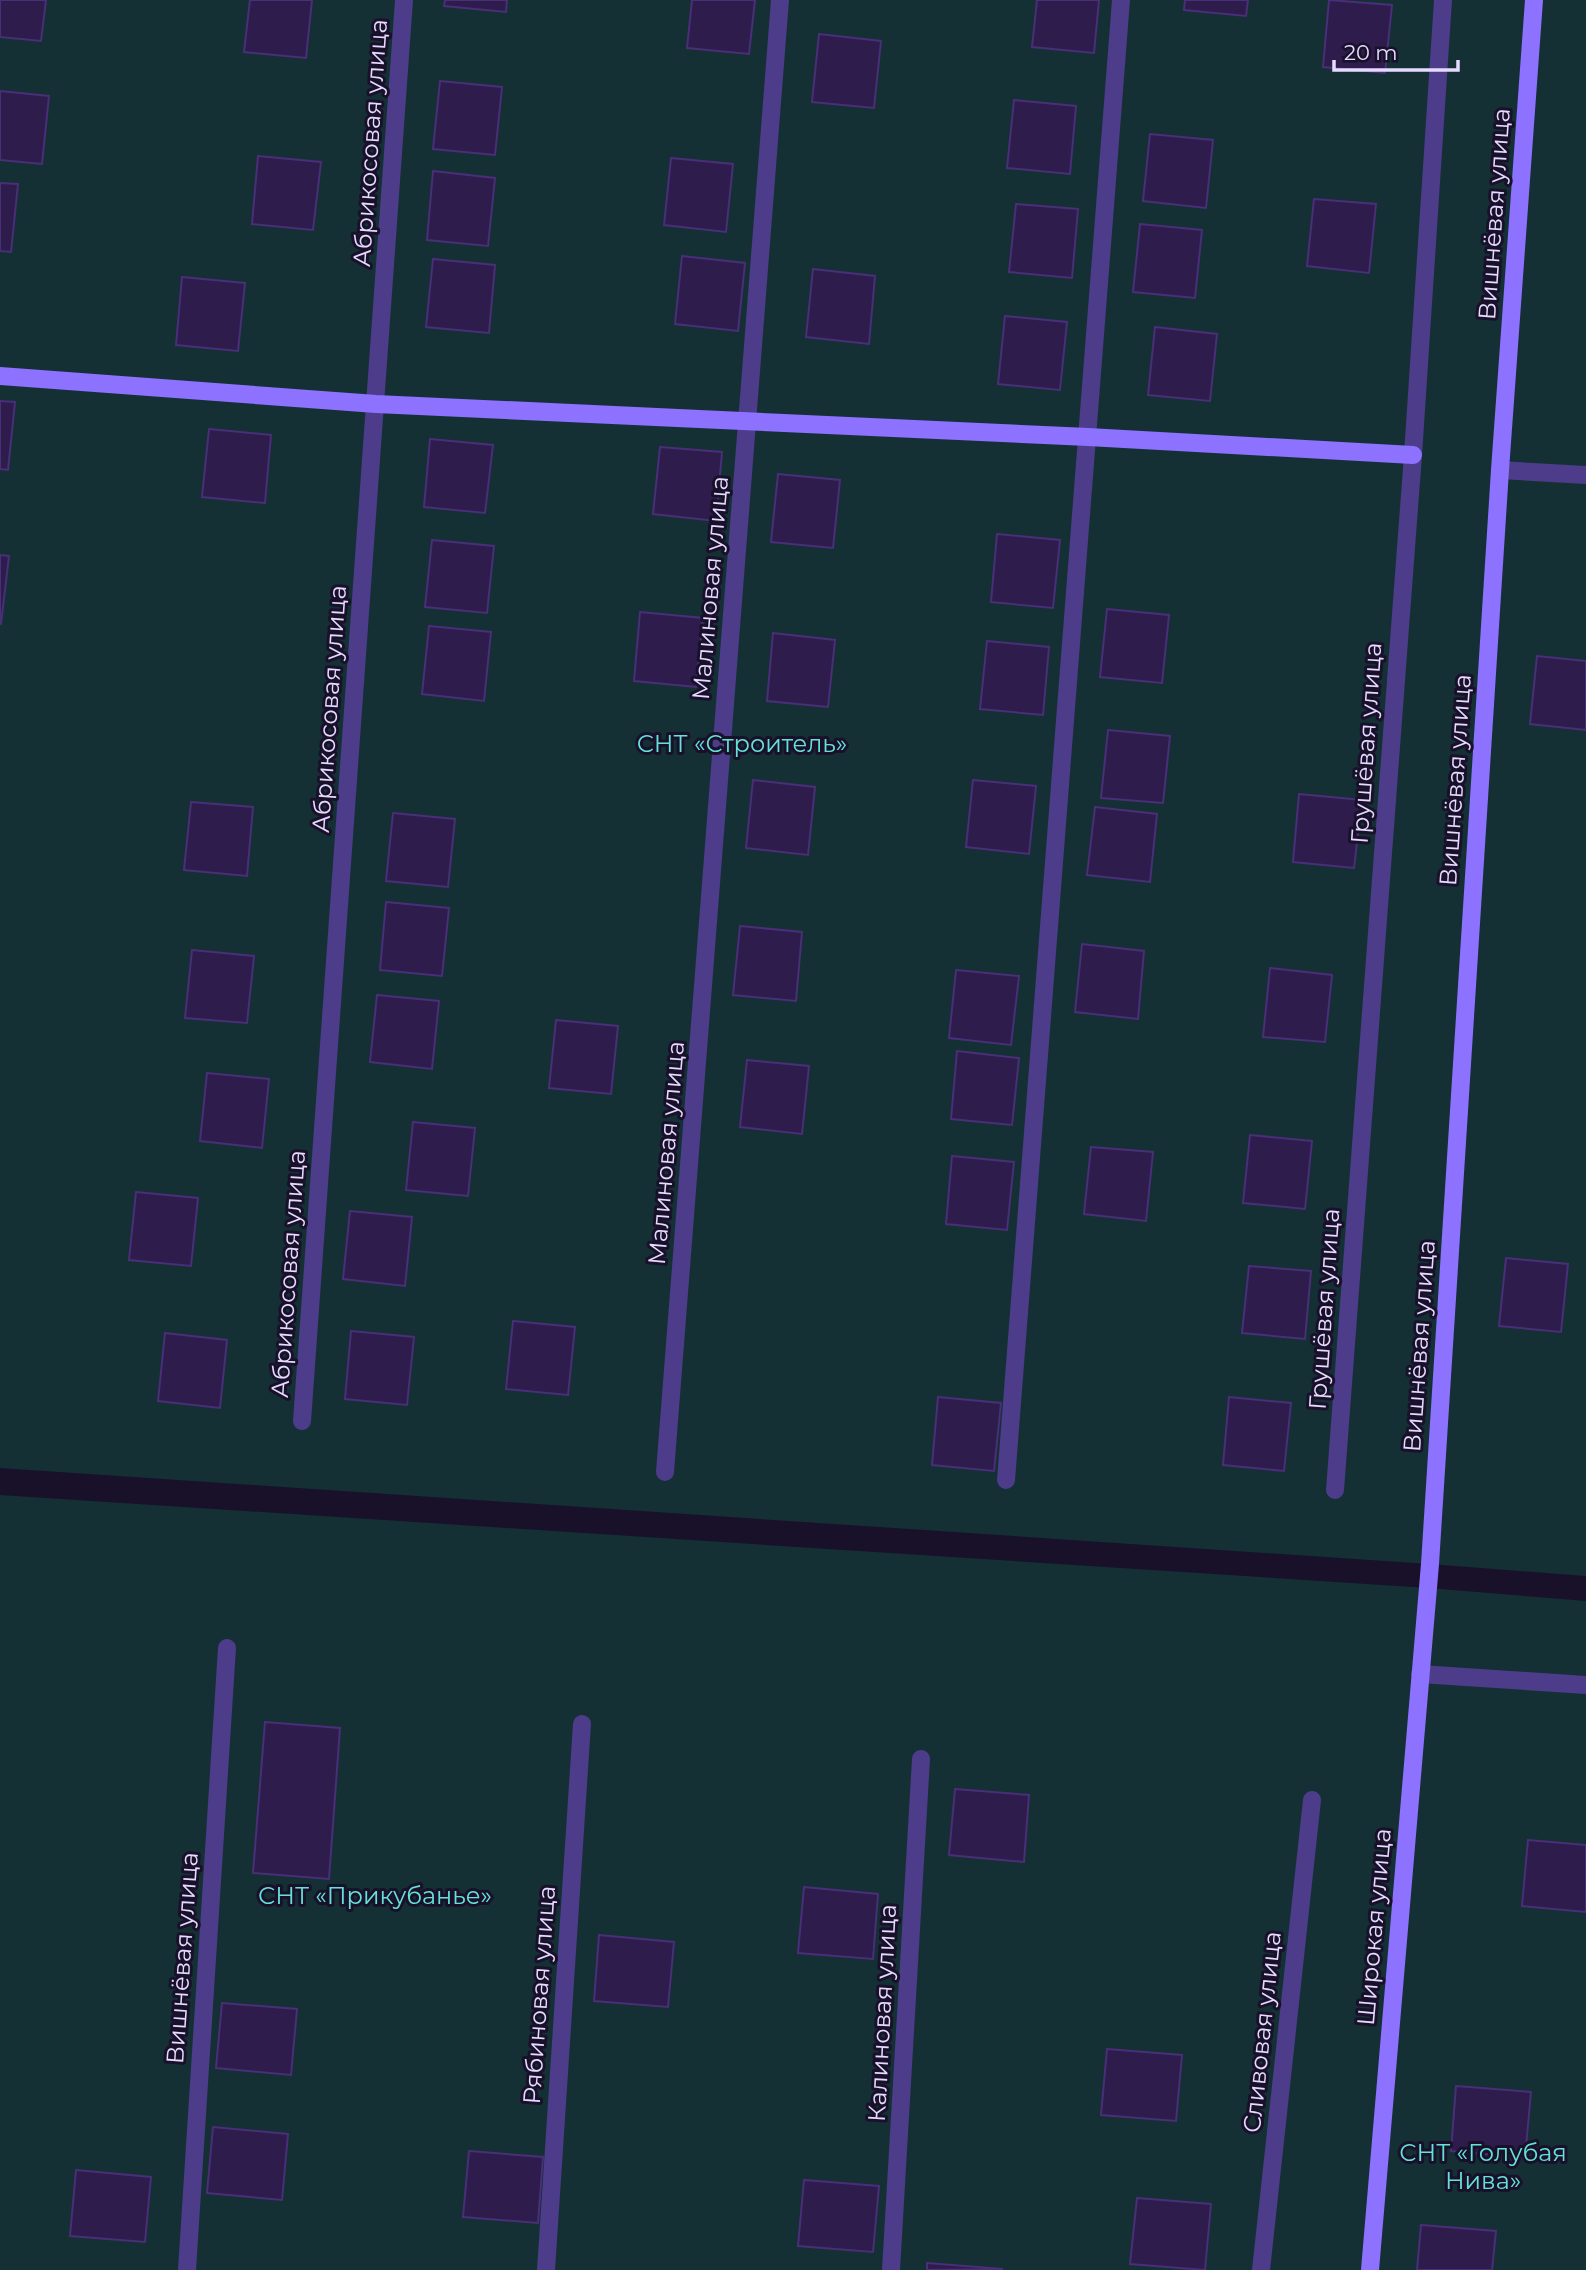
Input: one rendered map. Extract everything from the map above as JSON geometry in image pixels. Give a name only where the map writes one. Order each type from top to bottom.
[{"type":"street","name":"Абрикосовая улица","points":[[302,1421],[404,0]]},
{"type":"street","name":"Малиновая улица","points":[[665,1472],[780,0]]},
{"type":"street","points":[[1006,1480],[1121,0]]},
{"type":"street","name":"Грушёвая улица","points":[[1335,1490],[1413,455],[1443,0]]},
{"type":"street","name":"Вишнёвая улица","points":[[1427,1588],[1500,470],[1534,0]]},
{"type":"street","points":[[0,376],[376,404],[1413,455]]},
{"type":"street","points":[[1500,470],[1586,475]]},
{"type":"street","name":"Широкая улица","points":[[1370,2270],[1427,1588]]},
{"type":"street","name":"Вишнёвая улица","points":[[187,2270],[227,1648]]},
{"type":"street","points":[[1420,1674],[1586,1685]]},
{"type":"street","name":"Рябиновая улица","points":[[546,2270],[582,1724]]},
{"type":"street","name":"Калиновая улица","points":[[891,2270],[921,1759]]},
{"type":"street","name":"Сливовая улица","points":[[1261,2270],[1312,1800]]},
{"type":"green space","name":"СНТ «Строитель»","points":[[0,0],[1586,0],[1586,1576],[0,1468]]},
{"type":"green space","name":"СНТ «Прикубанье»","points":[[0,1495],[1428,1588],[1586,1601],[1586,2270],[0,2270]]},
{"type":"building","points":[[0,0],[46,0],[41,41],[0,37]]},
{"type":"building","points":[[250,0],[312,0],[306,58],[244,52]]},
{"type":"building","points":[[445,0],[507,0],[506,12],[444,6]]},
{"type":"building","points":[[692,0],[755,0],[749,54],[687,48]]},
{"type":"building","points":[[1037,0],[1099,0],[1094,53],[1032,47]]},
{"type":"building","points":[[1185,0],[1248,0],[1246,16],[1184,10]]},
{"type":"building","points":[[1329,0],[1392,5],[1385,73],[1323,67]]},
{"type":"building","points":[[819,34],[881,41],[874,108],[812,102]]},
{"type":"building","points":[[440,81],[502,87],[495,155],[433,149]]},
{"type":"building","points":[[0,91],[49,96],[42,164],[0,160]]},
{"type":"building","points":[[1014,100],[1076,106],[1070,174],[1007,168]]},
{"type":"building","points":[[1150,134],[1213,140],[1206,208],[1143,201]]},
{"type":"building","points":[[258,156],[321,162],[313,230],[252,224]]},
{"type":"building","points":[[671,158],[733,164],[726,232],[664,225]]},
{"type":"building","points":[[433,171],[495,178],[488,246],[427,240]]},
{"type":"building","points":[[0,183],[18,184],[11,252],[0,251]]},
{"type":"building","points":[[1314,199],[1376,204],[1369,273],[1307,266]]},
{"type":"building","points":[[1016,204],[1078,209],[1072,278],[1009,272]]},
{"type":"building","points":[[1140,224],[1202,230],[1195,298],[1133,292]]},
{"type":"building","points":[[682,256],[745,263],[738,331],[675,324]]},
{"type":"building","points":[[433,259],[495,265],[489,333],[426,327]]},
{"type":"building","points":[[813,269],[875,276],[869,344],[806,337]]},
{"type":"building","points":[[182,277],[245,283],[238,351],[176,345]]},
{"type":"building","points":[[1005,316],[1067,322],[1060,390],[998,384]]},
{"type":"building","points":[[1155,327],[1217,334],[1210,401],[1148,395]]},
{"type":"building","points":[[0,401],[15,402],[8,470],[0,469]]},
{"type":"building","points":[[209,429],[271,435],[265,503],[202,497]]},
{"type":"building","points":[[430,439],[493,445],[485,513],[424,507]]},
{"type":"building","points":[[660,447],[722,452],[716,521],[653,514]]},
{"type":"building","points":[[778,474],[840,480],[833,548],[771,542]]},
{"type":"building","points":[[997,534],[1060,540],[1053,608],[991,602]]},
{"type":"building","points":[[432,540],[494,546],[487,613],[425,607]]},
{"type":"building","points":[[0,555],[9,556],[1,624],[0,624]]},
{"type":"building","points":[[1107,609],[1169,615],[1162,683],[1100,677]]},
{"type":"building","points":[[640,612],[703,618],[696,687],[634,681]]},
{"type":"building","points":[[429,626],[491,632],[484,701],[422,694]]},
{"type":"building","points":[[773,633],[835,640],[828,707],[767,701]]},
{"type":"building","points":[[987,641],[1049,647],[1043,715],[980,709]]},
{"type":"building","points":[[1537,656],[1586,661],[1586,730],[1530,724]]},
{"type":"building","points":[[1108,730],[1170,736],[1163,803],[1101,798]]},
{"type":"building","points":[[753,780],[815,787],[808,855],[746,848]]},
{"type":"building","points":[[973,780],[1036,786],[1029,854],[966,847]]},
{"type":"building","points":[[1299,794],[1362,800],[1354,868],[1293,862]]},
{"type":"building","points":[[191,802],[253,807],[247,876],[184,870]]},
{"type":"building","points":[[1095,807],[1157,814],[1150,882],[1087,875]]},
{"type":"building","points":[[393,813],[455,819],[448,887],[386,881]]},
{"type":"building","points":[[386,902],[449,908],[442,976],[380,970]]},
{"type":"building","points":[[740,926],[802,932],[796,1001],[733,995]]},
{"type":"building","points":[[1082,944],[1144,951],[1138,1019],[1075,1012]]},
{"type":"building","points":[[192,950],[254,956],[247,1023],[185,1018]]},
{"type":"building","points":[[1270,968],[1332,975],[1325,1042],[1263,1037]]},
{"type":"building","points":[[956,970],[1019,976],[1011,1045],[949,1038]]},
{"type":"building","points":[[377,995],[439,1001],[432,1069],[370,1062]]},
{"type":"building","points":[[556,1020],[618,1026],[611,1094],[549,1088]]},
{"type":"building","points":[[957,1051],[1019,1058],[1012,1125],[951,1119]]},
{"type":"building","points":[[747,1060],[809,1066],[802,1134],[740,1127]]},
{"type":"building","points":[[207,1073],[269,1079],[262,1148],[200,1141]]},
{"type":"building","points":[[413,1122],[475,1128],[468,1196],[406,1190]]},
{"type":"building","points":[[1250,1135],[1312,1141],[1305,1209],[1243,1203]]},
{"type":"building","points":[[1091,1147],[1153,1152],[1146,1221],[1084,1214]]},
{"type":"building","points":[[952,1156],[1014,1162],[1007,1230],[946,1224]]},
{"type":"building","points":[[136,1192],[198,1198],[191,1266],[129,1260]]},
{"type":"building","points":[[350,1211],[412,1217],[405,1286],[343,1279]]},
{"type":"building","points":[[1506,1258],[1568,1264],[1561,1332],[1499,1326]]},
{"type":"building","points":[[1249,1266],[1311,1271],[1305,1339],[1242,1333]]},
{"type":"building","points":[[513,1321],[575,1327],[568,1395],[506,1389]]},
{"type":"building","points":[[351,1331],[414,1337],[407,1405],[345,1399]]},
{"type":"building","points":[[165,1333],[227,1340],[220,1408],[158,1401]]},
{"type":"building","points":[[938,1397],[1001,1403],[994,1471],[932,1465]]},
{"type":"building","points":[[1229,1397],[1291,1403],[1284,1471],[1223,1465]]},
{"type":"building","points":[[265,1722],[340,1728],[329,1879],[253,1873]]},
{"type":"building","points":[[955,1789],[1029,1795],[1024,1862],[949,1855]]},
{"type":"building","points":[[1528,1840],[1586,1845],[1586,1912],[1522,1906]]},
{"type":"building","points":[[804,1887],[878,1894],[873,1959],[798,1953]]},
{"type":"building","points":[[599,1935],[674,1942],[668,2007],[594,2001]]},
{"type":"building","points":[[222,2003],[297,2009],[291,2075],[216,2068]]},
{"type":"building","points":[[1107,2049],[1182,2055],[1176,2121],[1101,2115]]},
{"type":"building","points":[[1456,2086],[1531,2092],[1525,2158],[1451,2151]]},
{"type":"building","points":[[213,2127],[288,2134],[282,2200],[207,2193]]},
{"type":"building","points":[[469,2151],[543,2157],[538,2223],[463,2217]]},
{"type":"building","points":[[76,2170],[151,2177],[145,2242],[70,2236]]},
{"type":"building","points":[[804,2180],[879,2186],[873,2252],[798,2246]]},
{"type":"building","points":[[1137,2198],[1211,2204],[1205,2270],[1130,2264]]},
{"type":"building","points":[[1421,2225],[1496,2231],[1492,2270],[1417,2270]]},
{"type":"building","points":[[927,2263],[1003,2269],[927,2270]]},
{"type":"park label","name":"СНТ «Голубая Нива»","points":[[1483,2166]]}]
